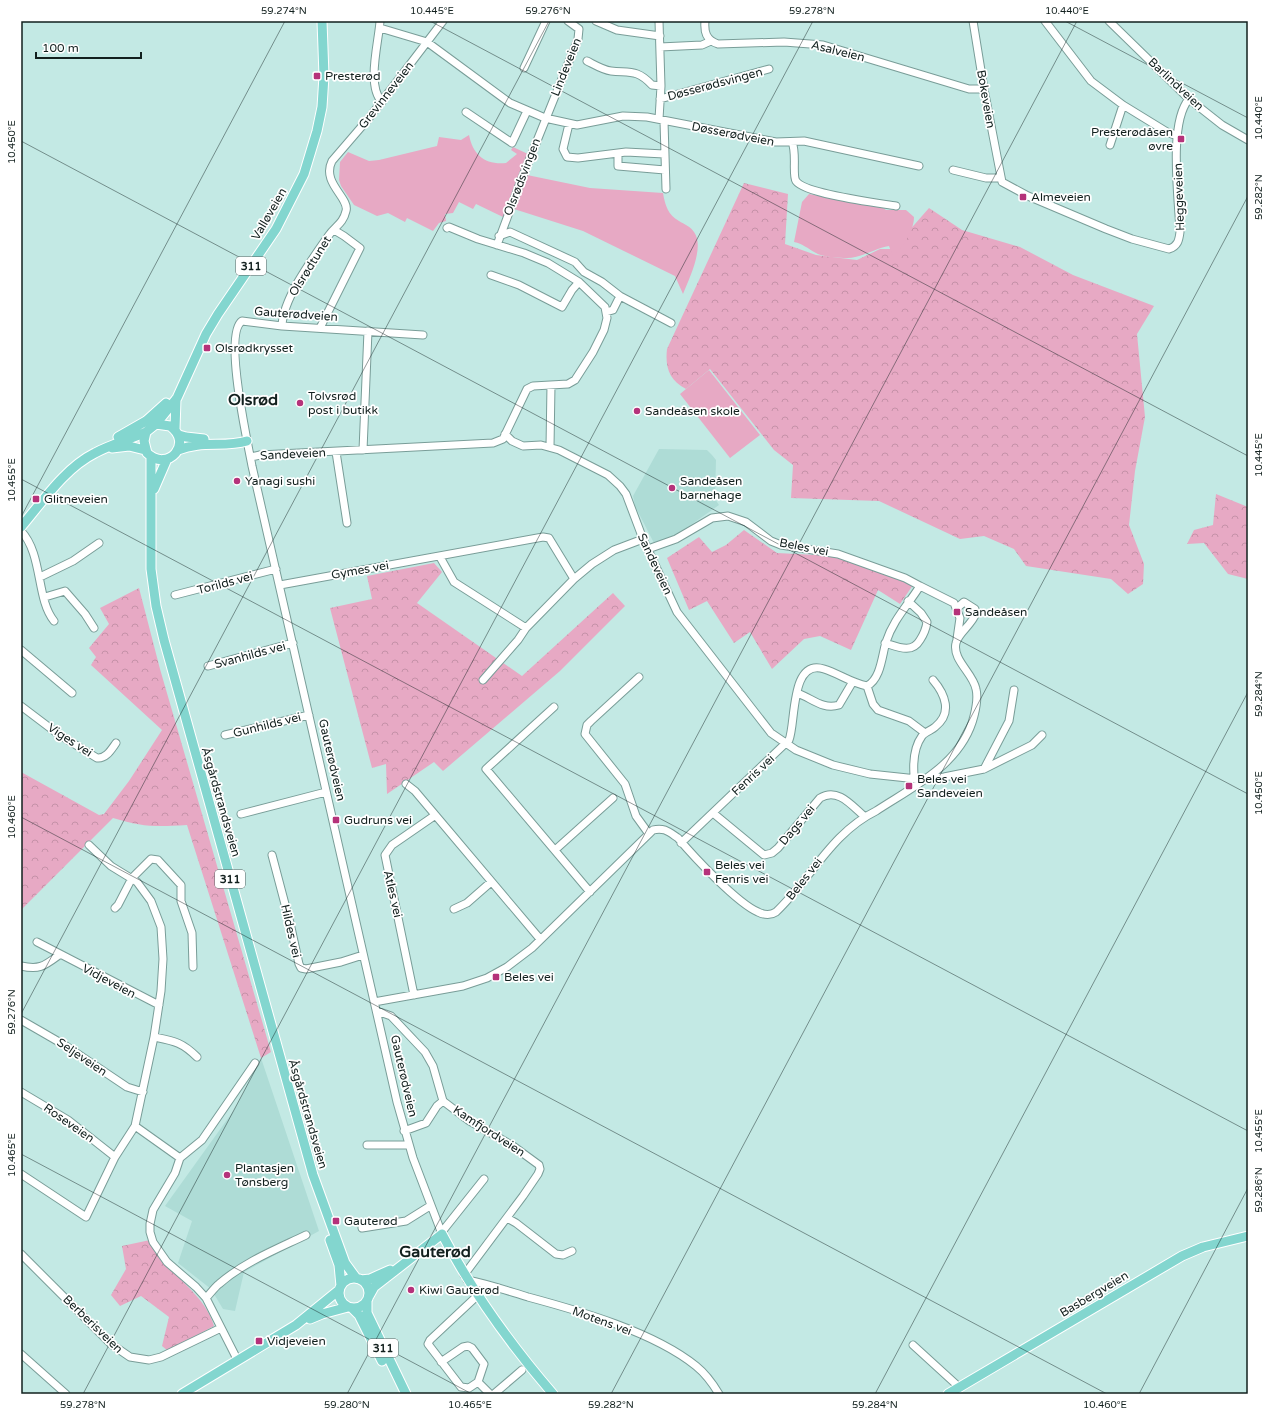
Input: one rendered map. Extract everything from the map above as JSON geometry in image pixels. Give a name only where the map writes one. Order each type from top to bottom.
[{"type":"main road","name":"Valløveien","points":[[316,21],[323,46]]},
{"type":"main road","name":"Valløveien","points":[[156,424],[177,398],[214,321],[276,229],[304,174],[317,131],[322,107],[324,76],[322,21]]},
{"type":"main road","points":[[21,527],[72,469],[95,452],[157,413],[174,390],[183,383]]},
{"type":"main road","name":"Valløveien","points":[[177,398],[177,432]]},
{"type":"main road","points":[[156,424],[167,424],[177,432],[197,439],[239,438],[247,441]]},
{"type":"main road","name":"311","points":[[148,453],[144,441],[146,432],[156,424]]},
{"type":"main road","points":[[95,452],[117,442],[146,432]]},
{"type":"main road","name":"311","points":[[167,459],[174,455],[178,450],[180,441],[177,432]]},
{"type":"main road","points":[[178,450],[196,444],[237,443],[247,441]]},
{"type":"main road","points":[[104,448],[129,446],[148,453],[158,460],[167,459]]},
{"type":"main road","name":"Åsgårdstrandsveien","points":[[148,453],[151,502],[151,569],[156,606],[164,640],[320,1196],[345,1263],[358,1279],[367,1286],[367,1313],[406,1394]]},
{"type":"main road","name":"Åsgårdstrandsveien","points":[[151,502],[155,484],[167,459]]},
{"type":"main road","name":"Åsgårdstrandsveien","points":[[320,1196],[323,1218],[339,1265],[340,1299],[359,1315],[400,1394]]},
{"type":"main road","points":[[182,1394],[237,1359],[296,1325],[322,1314],[362,1307],[374,1287],[442,1233]]},
{"type":"main road","name":"Gauterødveien","points":[[442,1233],[465,1277],[477,1296],[512,1346],[553,1394]]},
{"type":"main road","name":"Basbergveien","points":[[948,1394],[1182,1256],[1203,1247],[1248,1236]]},
{"type":"main road","points":[[296,1325],[340,1288],[347,1280],[370,1279],[407,1260]]},
{"type":"street","name":"Grevinneveien","points":[[330,168],[337,155],[382,102],[443,21]]},
{"type":"street","points":[[524,68],[546,21]]},
{"type":"street","name":"Lindeveien","points":[[546,118],[578,39],[579,29],[568,21]]},
{"type":"street","points":[[596,21],[617,30],[660,36]]},
{"type":"street","name":"Døsserødsvingen","points":[[659,21],[660,100],[666,189]]},
{"type":"street","points":[[660,47],[702,45],[711,41],[705,34],[705,21]]},
{"type":"street","name":"Bokeveien","points":[[973,21],[1000,178]]},
{"type":"street","points":[[1045,21],[1091,81],[1123,105],[1167,132],[1177,136]]},
{"type":"street","name":"Barlindveien","points":[[1109,21],[1189,99],[1222,125],[1248,140]]},
{"type":"street","name":"Døsserødveien","points":[[380,24],[427,42],[456,62],[493,92],[527,112],[546,118],[570,124],[587,124],[631,116],[662,120],[776,142],[804,141],[919,166]]},
{"type":"street","points":[[380,24],[374,74],[377,95],[382,102]]},
{"type":"street","name":"Asalveien","points":[[711,41],[718,44],[784,42],[823,45],[969,89],[984,89]]},
{"type":"street","name":"Døsserødsvingen","points":[[587,61],[612,71],[634,72],[644,76],[652,85],[661,86]]},
{"type":"street","name":"Døsserødsvingen","points":[[660,100],[769,69]]},
{"type":"street","name":"Heggeveien","points":[[1000,178],[1002,182],[1028,196],[1106,229],[1162,247],[1174,247],[1179,241],[1180,232],[1177,136],[1179,118],[1189,99]]},
{"type":"street","points":[[1110,145],[1123,105]]},
{"type":"street","points":[[466,112],[512,143],[527,112]]},
{"type":"street","name":"Olsrødsvingen","points":[[497,245],[546,118]]},
{"type":"street","points":[[570,124],[563,149],[567,157],[578,158],[618,153],[664,154]]},
{"type":"street","points":[[792,142],[796,156],[794,176],[799,183],[806,187],[840,197],[896,206]]},
{"type":"street","points":[[618,153],[618,166],[665,170]]},
{"type":"street","name":"Olsrødtunet","points":[[282,326],[283,315],[290,297],[329,235],[340,226],[347,209],[331,182],[330,168]]},
{"type":"street","points":[[953,170],[986,178],[1000,178]]},
{"type":"street","points":[[447,228],[449,226],[478,239],[543,261],[579,282],[602,302],[606,312],[606,323],[601,335],[579,374],[568,384],[533,386],[527,389],[505,434]]},
{"type":"street","name":"Olsrødtunet","points":[[320,328],[360,248],[334,230]]},
{"type":"street","name":"Olsrødsvingen","points":[[500,236],[510,232],[575,262],[584,272],[602,282],[620,296],[671,323]]},
{"type":"street","points":[[491,274],[519,285],[562,307],[572,290],[579,282]]},
{"type":"street","points":[[606,312],[613,310],[620,296]]},
{"type":"street","name":"Gauterødveien","points":[[423,335],[242,322],[237,329],[236,373],[250,457],[404,1131],[430,1206],[442,1233]]},
{"type":"street","points":[[363,450],[368,331]]},
{"type":"street","points":[[550,447],[552,385]]},
{"type":"street","name":"Sandeveien","points":[[250,457],[260,455],[485,445],[501,440],[505,434],[512,441],[523,446],[541,445],[550,447],[598,469],[615,480],[626,494],[642,539],[677,612],[763,724],[771,733],[786,744],[821,761],[844,768],[870,774],[921,779],[944,777],[984,769],[1032,745],[1042,735]]},
{"type":"street","name":"Sandeveien","points":[[336,452],[347,523]]},
{"type":"street","name":"Beles vei","points":[[648,549],[676,539],[712,518],[728,516],[746,522],[771,541],[781,545],[838,554],[905,578],[919,587],[943,596],[954,603],[960,618],[955,650],[958,657],[974,680],[977,690],[975,712],[968,734],[962,746],[945,764],[921,779],[876,812],[865,817],[829,847],[783,905],[771,915],[760,914],[752,909],[733,893],[668,831],[663,829],[653,830],[649,834]]},
{"type":"street","points":[[21,531],[27,538],[40,577],[47,610],[54,621]]},
{"type":"street","name":"Gymes vei","points":[[280,585],[543,537],[549,538],[555,546],[574,579]]},
{"type":"street","points":[[483,680],[526,628],[574,579],[592,564],[614,550],[642,539]]},
{"type":"street","points":[[40,577],[73,561],[99,543]]},
{"type":"street","points":[[440,556],[454,582],[526,628]]},
{"type":"street","name":"Torilds vei","points":[[175,595],[276,569]]},
{"type":"street","points":[[919,587],[895,621],[885,643],[876,676],[871,684],[867,686],[872,704],[878,710],[909,721],[925,733]]},
{"type":"street","points":[[45,597],[65,591],[94,628]]},
{"type":"street","points":[[885,643],[906,649],[911,648],[918,642],[924,633],[927,622],[922,613],[908,601]]},
{"type":"street","points":[[956,641],[970,626],[976,613],[975,609],[964,602],[957,608]]},
{"type":"street","name":"Svanhilds vei","points":[[208,666],[292,643]]},
{"type":"street","points":[[21,650],[72,693]]},
{"type":"street","name":"Fenris vei","points":[[681,843],[786,744],[792,732],[794,706],[802,676],[811,670],[823,669],[852,683],[867,686]]},
{"type":"street","points":[[374,1002],[463,986],[487,978],[522,957],[649,834],[636,816],[625,784],[585,734],[587,725],[639,677]]},
{"type":"street","points":[[921,779],[914,775],[914,757],[925,733],[936,727],[945,709],[944,695],[933,680]]},
{"type":"street","points":[[797,693],[824,706],[832,707],[839,705],[852,683]]},
{"type":"street","points":[[984,769],[1009,721],[1014,690]]},
{"type":"street","name":"Viges vei","points":[[21,707],[58,734],[97,758],[102,759],[106,756],[116,743]]},
{"type":"street","points":[[554,707],[486,769],[590,892]]},
{"type":"street","name":"Gunhilds vei","points":[[225,735],[309,715]]},
{"type":"street","points":[[406,784],[415,791],[434,816],[540,939]]},
{"type":"street","points":[[241,814],[326,792]]},
{"type":"street","name":"Dags vei","points":[[713,813],[764,855],[772,853],[778,848],[820,798],[830,793],[837,795],[865,817]]},
{"type":"street","points":[[555,850],[613,798]]},
{"type":"street","name":"Atles vei","points":[[414,995],[385,855],[392,845],[434,816]]},
{"type":"street","points":[[21,1174],[86,1217],[115,1157],[135,1126],[143,1092],[159,1006],[163,959],[161,927],[151,901],[132,878],[111,866],[90,845]]},
{"type":"street","name":"Hildes vei","points":[[272,855],[301,968],[306,969],[341,962],[363,954]]},
{"type":"street","points":[[115,908],[132,878],[150,859],[156,858],[168,869],[181,885],[181,901],[192,932],[193,967]]},
{"type":"street","points":[[454,909],[467,903],[491,882]]},
{"type":"street","name":"Vidjeveien","points":[[37,942],[159,1006]]},
{"type":"street","points":[[21,966],[36,968],[41,967],[60,955]]},
{"type":"street","name":"Kamfjordveien","points":[[377,1011],[391,1016],[425,1052],[433,1066],[443,1101],[468,1120],[513,1146],[539,1165],[540,1169],[534,1180],[465,1277]]},
{"type":"street","name":"Seljeveien","points":[[21,1020],[66,1046],[126,1087],[143,1092]]},
{"type":"street","points":[[154,1037],[178,1042],[188,1048],[197,1057]]},
{"type":"street","points":[[237,1359],[214,1311],[206,1298],[196,1287],[167,1262],[154,1242],[150,1232],[153,1210],[175,1172],[180,1158],[202,1140],[256,1063]]},
{"type":"street","name":"Roseveien","points":[[21,1092],[68,1120],[115,1157]]},
{"type":"street","name":"Gauterødveien","points":[[404,1131],[426,1123],[437,1106],[443,1101]]},
{"type":"street","points":[[135,1126],[180,1158]]},
{"type":"street","points":[[367,1145],[409,1145]]},
{"type":"street","points":[[442,1233],[484,1179]]},
{"type":"street","points":[[362,1228],[406,1221],[430,1206]]},
{"type":"street","points":[[507,1218],[516,1223],[556,1254],[563,1255],[572,1251]]},
{"type":"street","points":[[206,1298],[218,1285],[248,1263],[306,1235]]},
{"type":"street","name":"Berberisveien","points":[[21,1254],[111,1344],[130,1357],[149,1360],[161,1357],[221,1328]]},
{"type":"street","name":"Motens vei","points":[[465,1277],[565,1307],[650,1338],[665,1345],[696,1366],[710,1381],[719,1394]]},
{"type":"street","points":[[441,1362],[463,1347],[468,1346],[472,1348],[484,1364],[478,1382],[469,1388],[463,1388],[441,1362],[429,1346],[430,1340],[477,1296]]},
{"type":"street","points":[[913,1345],[959,1388]]},
{"type":"street","points":[[21,1354],[66,1394]]},
{"type":"street","points":[[494,1394],[522,1370]]},
{"type":"street","points":[[478,1382],[490,1394]]},
{"type":"shaded area","points":[[659,449],[707,450],[716,460],[715,499],[719,505],[678,534],[654,543],[635,506],[633,496]]},
{"type":"shaded area","points":[[261,1058],[319,1231],[244,1272],[235,1311],[223,1309],[211,1289],[178,1263],[192,1221],[165,1206],[234,1110]]},
{"type":"green space","points":[[469,135],[477,153],[486,160],[492,162],[506,163],[517,154],[511,150],[513,147],[528,154],[503,217],[476,204],[473,209],[459,202],[453,213],[445,214],[446,221],[439,223],[433,231],[407,218],[405,222],[388,213],[377,216],[354,205],[341,186],[339,180],[340,162],[348,152],[369,161],[379,160],[437,146],[439,137],[461,140]]},
{"type":"green space","points":[[527,175],[590,188],[663,193],[666,206],[672,216],[691,229],[697,238],[698,246],[695,263],[683,294],[675,276],[583,231],[514,209]]},
{"type":"green space","points":[[744,183],[788,194],[785,244],[816,255],[857,260],[880,249],[893,249],[929,208],[962,230],[1020,247],[1073,275],[1154,306],[1137,334],[1145,417],[1135,471],[1129,525],[1144,564],[1143,584],[1128,594],[1111,579],[1026,566],[1014,549],[984,536],[960,539],[879,501],[791,498],[793,465],[774,450],[710,369],[686,389],[672,377],[669,372],[667,362],[667,349]]},
{"type":"green space","points":[[809,194],[845,201],[876,203],[886,210],[906,210],[914,217],[914,222],[905,242],[894,255],[892,254],[889,246],[853,258],[819,254],[794,242],[802,202]]},
{"type":"green space","points":[[709,370],[760,435],[730,458],[680,394]]},
{"type":"green space","points":[[1216,494],[1248,507],[1248,579],[1228,574],[1204,543],[1187,544],[1194,530],[1213,525]]},
{"type":"green space","points":[[744,530],[777,553],[836,556],[913,585],[900,604],[878,590],[851,650],[820,636],[804,639],[772,669],[750,632],[734,643],[707,601],[689,610],[667,558],[699,537],[712,552],[726,545]]},
{"type":"green space","points":[[434,563],[442,572],[417,603],[522,676],[613,593],[625,606],[560,671],[443,771],[434,762],[387,794],[386,764],[372,768],[330,608],[372,599],[367,576]]},
{"type":"green space","points":[[139,588],[160,669],[271,1052],[261,1058],[187,825],[149,826],[113,818],[21,910],[21,772],[99,815],[104,814],[129,781],[162,730],[91,665],[96,657],[89,648],[109,624],[100,608]]},
{"type":"green space","points":[[150,1240],[169,1267],[202,1302],[211,1317],[214,1326],[168,1351],[162,1346],[169,1317],[141,1296],[120,1306],[111,1295],[126,1269],[122,1246]]},
{"type":"place","name":"Presterød","points":[[317,76]]},
{"type":"place","name":"Presterødåsen øvre","points":[[1181,139]]},
{"type":"place","name":"Almeveien","points":[[1023,197]]},
{"type":"place","name":"Olsrødkrysset","points":[[207,348]]},
{"type":"place","name":"Tolvsrød post i butikk","points":[[300,403]]},
{"type":"place","name":"Sandeåsen skole","points":[[637,411]]},
{"type":"place","name":"Yanagi sushi","points":[[237,481]]},
{"type":"place","name":"Sandeåsen barnehage","points":[[672,488]]},
{"type":"place","name":"Glitneveien","points":[[36,499]]},
{"type":"place","name":"Sandeåsen","points":[[957,612]]},
{"type":"place","name":"Beles vei Sandeveien","points":[[909,786]]},
{"type":"place","name":"Gudruns vei","points":[[336,820]]},
{"type":"place","name":"Beles vei Fenris vei","points":[[707,872]]},
{"type":"place","name":"Beles vei","points":[[496,977]]},
{"type":"place","name":"Plantasjen Tønsberg","points":[[227,1175]]},
{"type":"place","name":"Gauterød","points":[[336,1221]]},
{"type":"place","name":"Kiwi Gauterød","points":[[411,1290]]},
{"type":"place","name":"Vidjeveien","points":[[259,1341]]},
{"type":"district","name":"Olsrød","points":[[253,400]]},
{"type":"district","name":"Gauterød","points":[[435,1252]]}]
